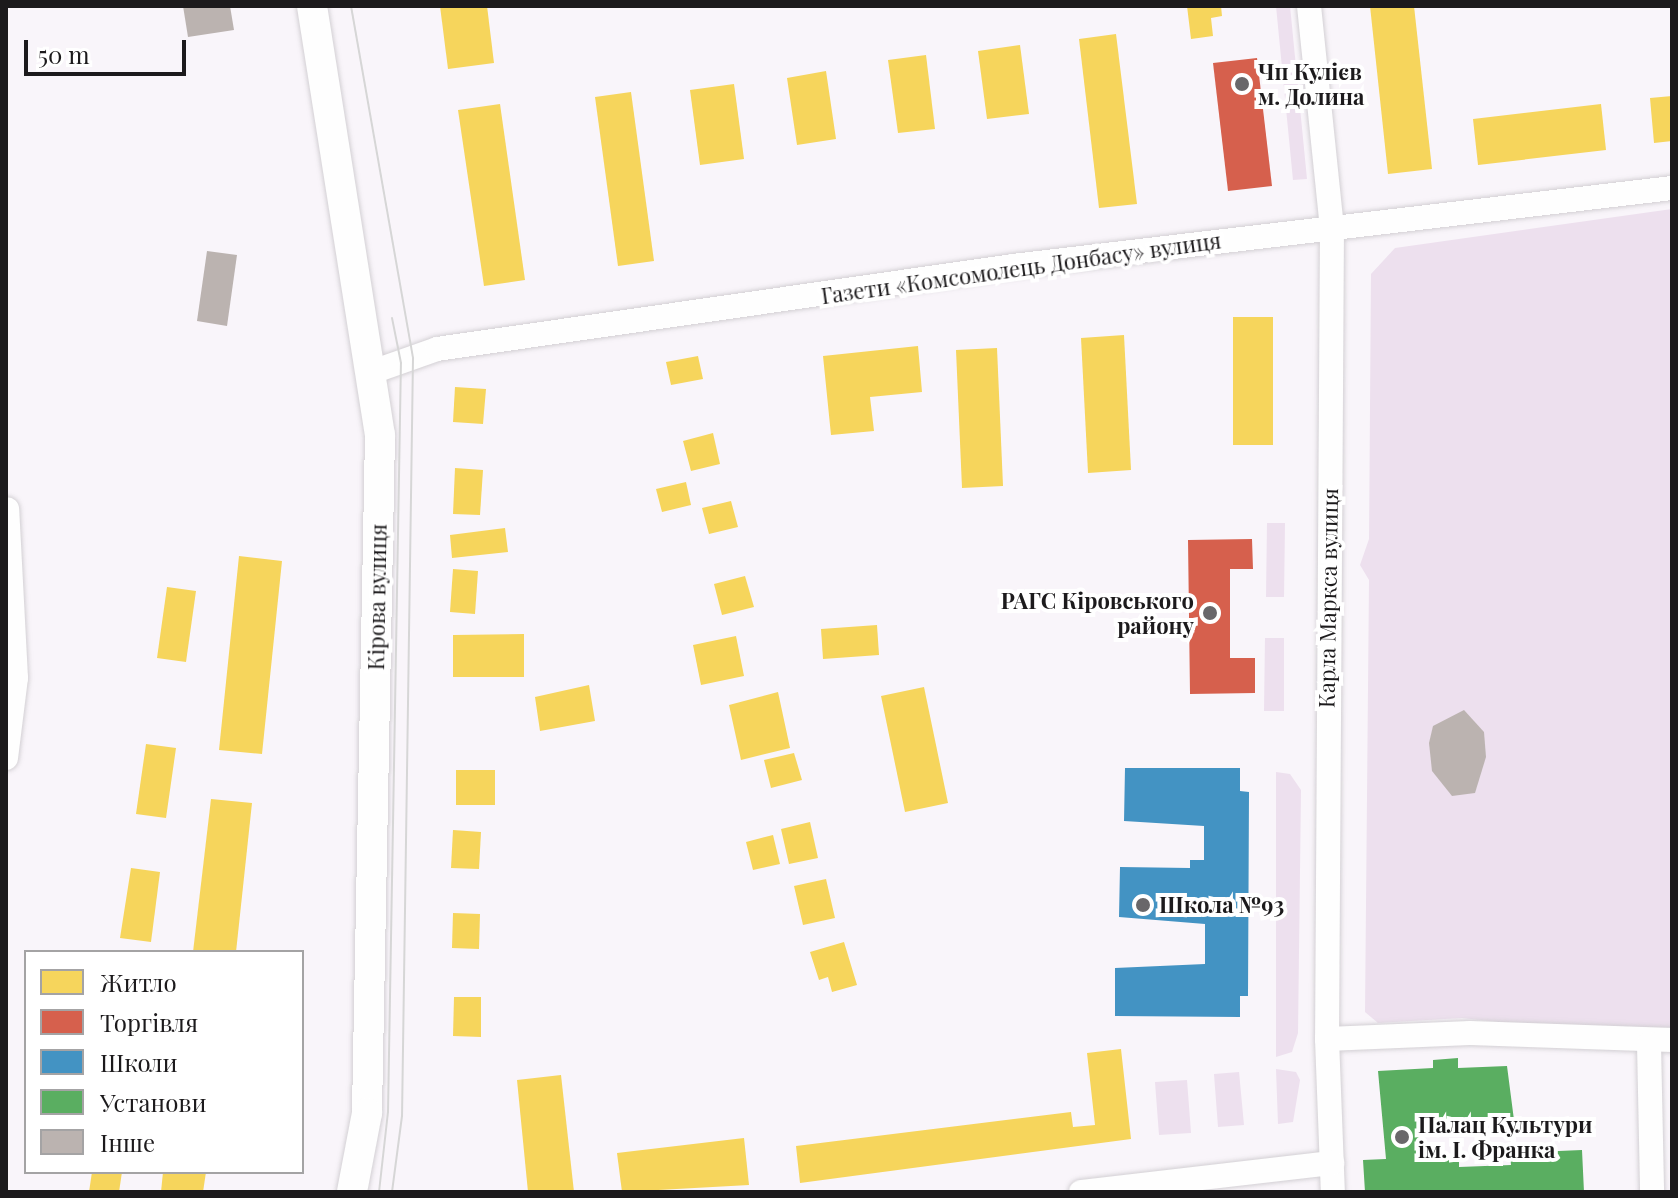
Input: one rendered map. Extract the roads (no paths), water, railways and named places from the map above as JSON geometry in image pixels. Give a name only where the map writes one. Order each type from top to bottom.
[{"type":"main road","name":"Кірова вулиця","points":[[312,6],[375,371],[380,435],[367,1113],[352,1192]]},
{"type":"street","name":"Карла Маркса вулиця","points":[[1309,6],[1332,228],[1327,1039],[1333,1192]]},
{"type":"street","name":"Газети «Комсомолець Донбасу» вулиця","points":[[375,371],[437,349],[1332,228],[1672,188]]},
{"type":"street","points":[[6,758],[16,678],[7,509]]},
{"type":"street","points":[[1327,1039],[1470,1033],[1660,1042],[1652,1192]]},
{"type":"street","points":[[1081,1192],[1332,1163]]},
{"type":"tram line","points":[[351,6],[413,358],[402,1116],[392,1192]]},
{"type":"tram line","points":[[379,1192],[388,1112],[401,363],[392,318]]},
{"type":"place","name":"Чп Кулієв м. Долина","points":[[1242,84]]},
{"type":"place","name":"РАГС Кіровського району","points":[[1210,613]]},
{"type":"place","name":"Школа №93","points":[[1143,905]]},
{"type":"place","name":"Палац Культури ім. І. Франка","points":[[1402,1137]]}]
